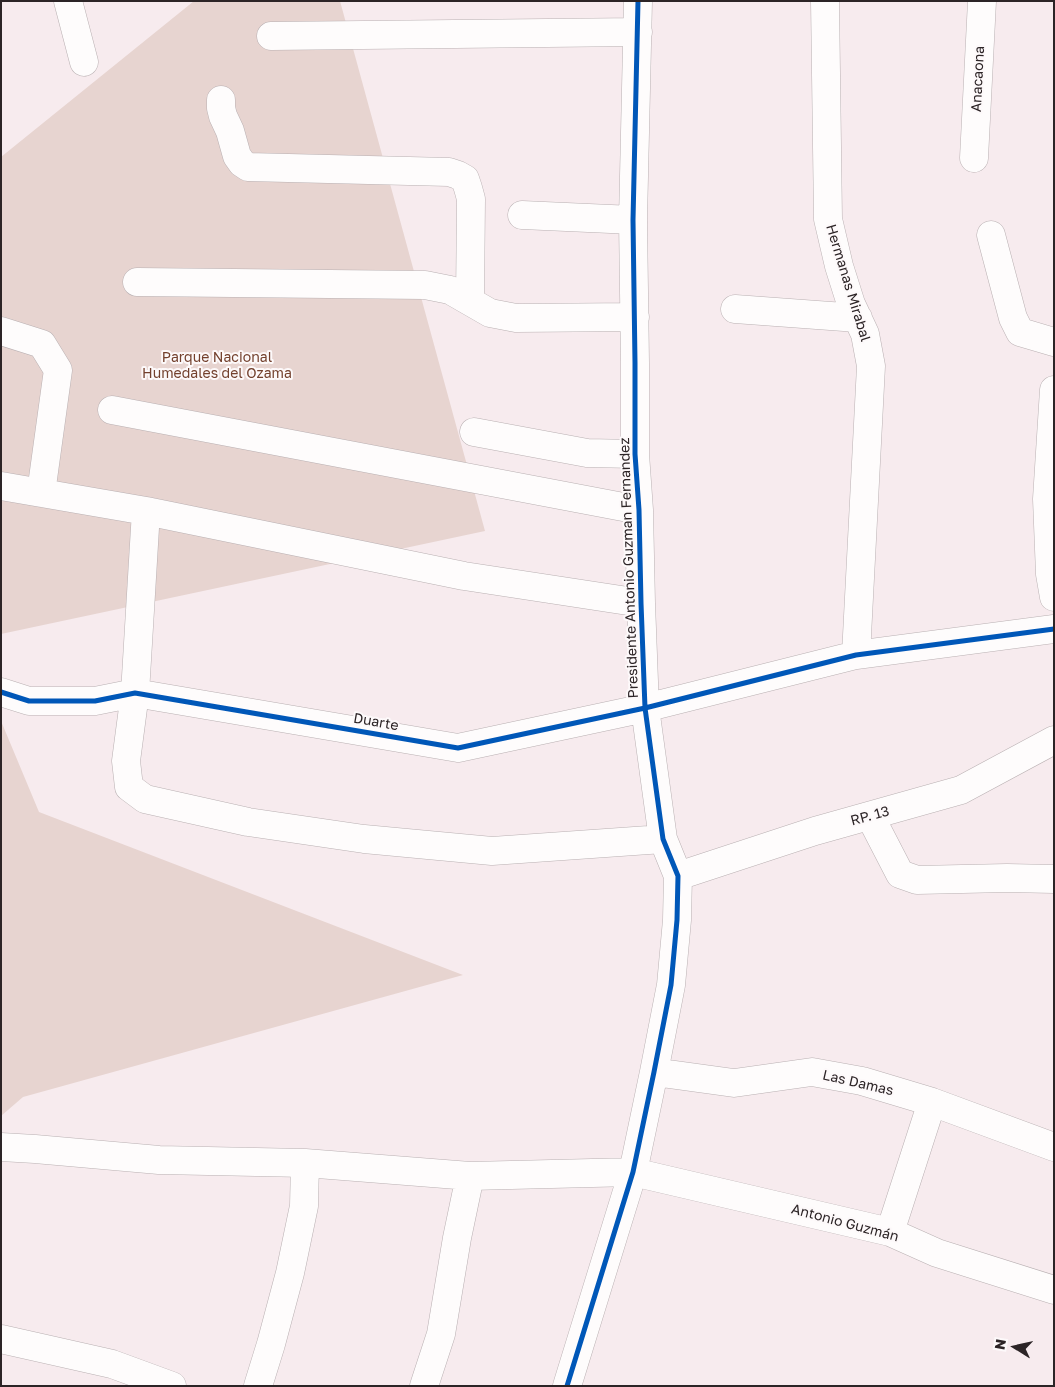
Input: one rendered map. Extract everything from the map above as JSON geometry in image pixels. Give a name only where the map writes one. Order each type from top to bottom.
[{"type":"street","points":[[68,1],[84,62]]},
{"type":"street","name":"Presidente Antonio Guzman Fernandez","points":[[567,1386],[632,1172],[671,985],[677,920],[678,876],[663,839],[645,708],[639,510],[635,454],[633,220],[638,1]]},
{"type":"street","name":"Hermanas Mirabal","points":[[825,1],[828,219],[851,304],[865,334],[871,366],[856,655]]},
{"type":"street","name":"Anacaona","points":[[974,158],[982,1]]},
{"type":"street","points":[[271,36],[638,32]]},
{"type":"street","points":[[221,100],[223,116],[230,131],[237,156],[248,167],[449,172],[465,180],[471,199],[470,301]]},
{"type":"street","points":[[522,214],[633,220]]},
{"type":"street","points":[[991,235],[1013,318],[1020,332],[1054,342]]},
{"type":"street","points":[[137,282],[425,285],[450,290],[490,313],[516,318],[635,317]]},
{"type":"street","points":[[735,309],[858,318]]},
{"type":"street","points":[[1,330],[42,344],[58,370],[40,493]]},
{"type":"street","points":[[1054,390],[1047,499],[1050,574],[1054,597]]},
{"type":"street","points":[[112,410],[639,510]]},
{"type":"street","points":[[474,432],[587,454],[635,454]]},
{"type":"street","points":[[1,486],[146,511],[464,576],[641,603]]},
{"type":"street","points":[[146,511],[135,692],[126,761],[129,787],[145,799],[257,824],[364,839],[492,851],[663,839]]},
{"type":"street","name":"Duarte","points":[[1,692],[29,701],[95,701],[135,692],[458,748],[645,708],[856,655],[1054,629]]},
{"type":"street","name":"RP. 13","points":[[678,876],[815,831],[962,790],[1054,740]]},
{"type":"street","points":[[870,816],[900,874],[917,880],[1054,879]]},
{"type":"street","name":"Las Damas","points":[[654,1072],[734,1083],[812,1072],[862,1081],[932,1102],[1054,1147]]},
{"type":"street","points":[[890,1232],[932,1102]]},
{"type":"street","name":"Antonio Guzmán","points":[[1,1147],[159,1160],[306,1163],[470,1176],[632,1172],[890,1232],[937,1253],[1054,1290]]},
{"type":"street","points":[[258,1386],[271,1344],[300,1225],[304,1206],[306,1163]]},
{"type":"street","points":[[424,1386],[440,1334],[470,1176]]},
{"type":"street","points":[[1,1339],[112,1364],[172,1386]]},
{"type":"green space","name":"Parque Nacional Humedales del Ozama","points":[[194,1],[340,1],[485,531],[1,634],[1,157]]},
{"type":"green space","points":[[1,721],[39,812],[463,975],[23,1097],[1,1116]]},
{"type":"cycle path","points":[[567,1386],[633,1172],[671,985],[677,920],[678,876],[663,839],[645,708],[639,510],[635,454],[633,220],[638,1]]},
{"type":"cycle path","points":[[1,692],[29,701],[95,701],[135,693],[458,748],[645,708],[856,655],[1054,629]]}]
